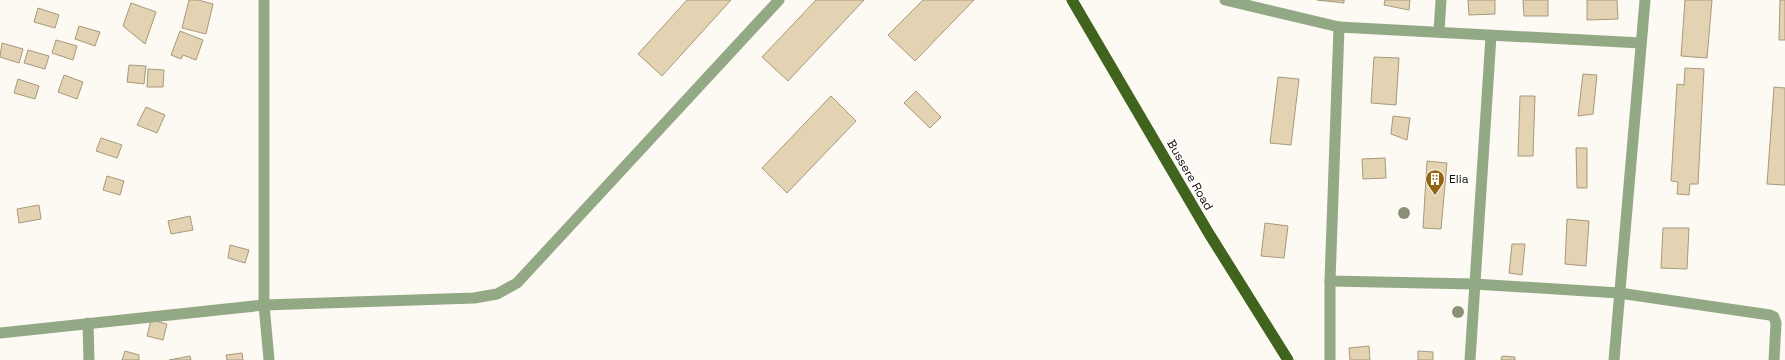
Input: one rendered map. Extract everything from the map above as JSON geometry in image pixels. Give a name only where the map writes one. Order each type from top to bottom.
[{"type":"main road","name":"Bussere Road","points":[[1072,0],[1204,226],[1288,360]]},
{"type":"street","points":[[264,0],[264,305],[269,360]]},
{"type":"street","points":[[0,333],[264,305],[474,298],[497,294],[517,283],[779,0]]},
{"type":"street","points":[[1226,0],[1339,27],[1439,31],[1491,36],[1641,43]]},
{"type":"street","points":[[1439,31],[1441,0]]},
{"type":"street","points":[[1614,360],[1645,0]]},
{"type":"street","points":[[1330,360],[1330,281],[1339,27]]},
{"type":"street","points":[[1470,360],[1491,36]]},
{"type":"street","points":[[1330,281],[1474,284],[1619,293],[1770,315],[1774,317],[1776,323],[1774,360]]},
{"type":"street","points":[[88,324],[89,360]]},
{"type":"building","points":[[189,0],[198,0],[213,4],[206,34],[182,28]]},
{"type":"building","points":[[687,0],[731,0],[662,76],[638,54]]},
{"type":"building","points":[[816,0],[864,0],[788,81],[762,57]]},
{"type":"building","points":[[923,0],[974,0],[915,61],[888,35]]},
{"type":"building","points":[[1317,0],[1344,0],[1344,3]]},
{"type":"building","points":[[1385,0],[1410,0],[1409,10],[1384,5]]},
{"type":"building","points":[[1468,0],[1495,0],[1495,14],[1469,15]]},
{"type":"building","points":[[1523,0],[1548,0],[1548,16],[1524,16]]},
{"type":"building","points":[[1587,0],[1617,0],[1618,19],[1587,20]]},
{"type":"building","points":[[1685,0],[1712,0],[1707,58],[1681,56]]},
{"type":"building","points":[[1780,0],[1785,0],[1785,40],[1779,40]]},
{"type":"building","points":[[131,3],[156,12],[145,44],[123,26]]},
{"type":"building","points":[[38,8],[59,15],[55,28],[34,22]]},
{"type":"building","points":[[79,26],[100,32],[95,46],[75,39]]},
{"type":"building","points":[[180,31],[203,40],[196,60],[183,55],[181,59],[171,55]]},
{"type":"building","points":[[56,40],[77,46],[73,60],[52,53]]},
{"type":"building","points":[[2,43],[23,49],[19,63],[0,57]]},
{"type":"building","points":[[28,50],[49,56],[45,69],[24,63]]},
{"type":"building","points":[[1374,57],[1399,58],[1396,105],[1371,103]]},
{"type":"building","points":[[129,65],[146,66],[144,84],[127,82]]},
{"type":"building","points":[[1685,68],[1704,69],[1698,184],[1690,184],[1689,195],[1677,194],[1678,182],[1671,181],[1677,84],[1684,85]]},
{"type":"building","points":[[148,69],[164,70],[163,87],[147,87]]},
{"type":"building","points":[[1583,74],[1597,75],[1593,114],[1578,116]]},
{"type":"building","points":[[64,75],[83,82],[77,99],[58,92]]},
{"type":"building","points":[[1278,77],[1299,79],[1291,145],[1270,143]]},
{"type":"building","points":[[18,79],[39,86],[35,99],[14,93]]},
{"type":"building","points":[[1774,87],[1785,88],[1785,185],[1767,184]]},
{"type":"building","points":[[916,91],[941,117],[930,128],[904,103]]},
{"type":"building","points":[[831,96],[856,121],[787,193],[762,168]]},
{"type":"building","points":[[1520,96],[1535,96],[1533,156],[1518,156]]},
{"type":"building","points":[[146,107],[165,115],[157,133],[137,125]]},
{"type":"building","points":[[1393,116],[1410,118],[1407,140],[1391,134]]},
{"type":"building","points":[[101,138],[122,145],[117,158],[96,151]]},
{"type":"building","points":[[1576,148],[1587,148],[1587,188],[1577,188]]},
{"type":"building","points":[[1385,158],[1386,178],[1363,179],[1362,159]]},
{"type":"building","name":"Elia","points":[[1427,161],[1447,163],[1441,229],[1423,228]]},
{"type":"building","points":[[107,176],[124,181],[120,195],[103,190]]},
{"type":"building","points":[[39,205],[41,219],[19,223],[17,209]]},
{"type":"building","points":[[190,216],[193,230],[171,234],[168,221]]},
{"type":"building","points":[[1567,219],[1589,221],[1586,266],[1565,264]]},
{"type":"building","points":[[1265,223],[1288,226],[1284,258],[1261,256]]},
{"type":"building","points":[[1663,228],[1689,228],[1687,269],[1661,268]]},
{"type":"building","points":[[1512,244],[1525,244],[1522,275],[1509,273]]},
{"type":"building","points":[[230,245],[249,250],[245,263],[228,258]]},
{"type":"building","points":[[151,320],[167,324],[163,340],[147,336]]},
{"type":"building","points":[[1369,346],[1370,360],[1350,360],[1349,348]]},
{"type":"building","points":[[125,351],[139,355],[139,360],[122,360]]},
{"type":"building","points":[[1418,351],[1433,352],[1433,360],[1418,360]]},
{"type":"building","points":[[242,353],[243,360],[227,360],[226,355]]},
{"type":"building","points":[[190,356],[191,360],[169,360]]},
{"type":"building","points":[[1502,356],[1515,357],[1515,360],[1501,360]]},
{"type":"place","name":"Elia","points":[[1435,196]]}]
